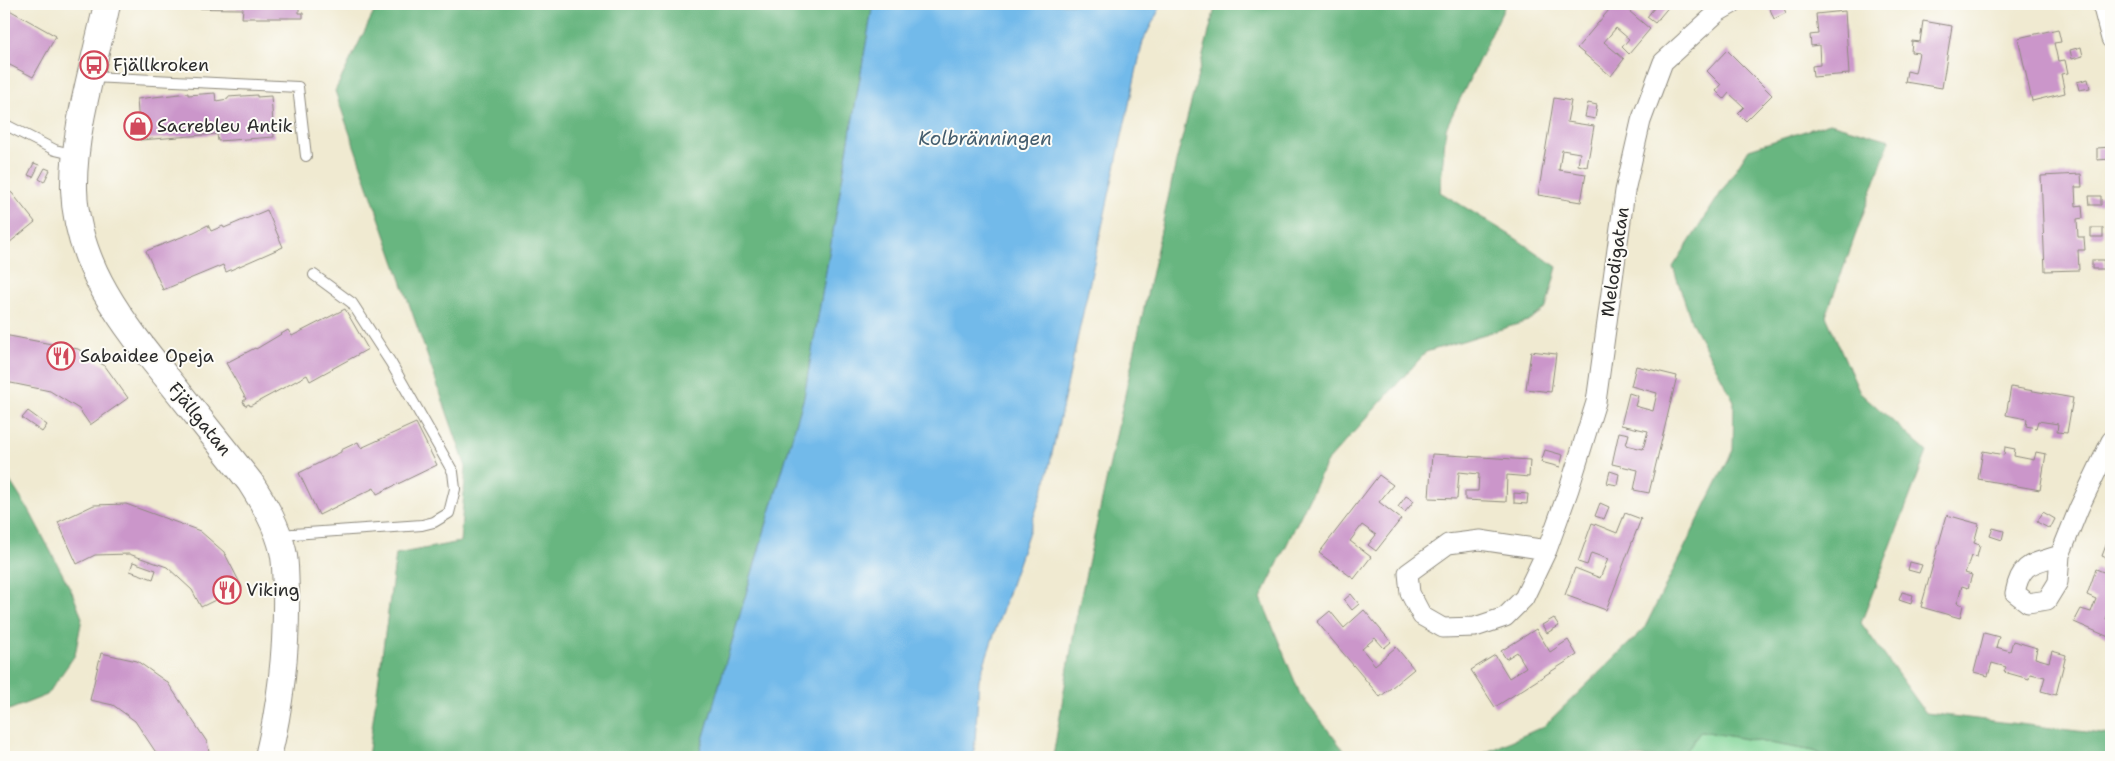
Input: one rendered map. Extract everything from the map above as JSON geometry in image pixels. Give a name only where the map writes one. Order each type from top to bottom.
[{"type":"street","name":"Fjällgatan","points":[[107,4],[76,155],[74,189],[76,210],[84,246],[98,280],[117,313],[250,482],[267,507],[284,552],[287,625],[284,662],[268,757]]},
{"type":"street","name":"Melodigatan","points":[[1548,550],[1480,540],[1448,544],[1408,573],[1410,593],[1422,616],[1443,628],[1475,627],[1505,617],[1524,598],[1548,550],[1596,402],[1625,191],[1641,121],[1663,62],[1718,12],[1732,4]]},
{"type":"street","points":[[2102,4],[2111,39]]},
{"type":"street","points":[[2060,555],[2111,441]]},
{"type":"lane","points":[[92,77],[298,87],[306,156]]},
{"type":"lane","points":[[4,124],[55,150],[76,155]]},
{"type":"lane","points":[[278,535],[422,525],[434,522],[449,513],[455,489],[453,472],[390,363],[352,303],[314,275]]},
{"type":"green space","points":[[378,4],[873,4],[804,397],[698,757],[368,757],[396,554],[460,542],[466,467],[335,91]]},
{"type":"green space","points":[[1216,4],[1506,4],[1446,128],[1440,192],[1515,238],[1557,267],[1546,308],[1528,321],[1426,352],[1326,463],[1261,598],[1300,694],[1349,757],[1053,757],[1077,614],[1176,162]]},
{"type":"green space","points":[[1830,123],[1890,140],[1826,316],[1859,391],[1927,452],[1861,623],[1926,713],[2111,735],[2111,757],[1827,757],[1814,751],[1701,731],[1681,757],[1476,757],[1544,726],[1644,629],[1733,450],[1734,401],[1692,323],[1673,267],[1749,149]]},
{"type":"green space","points":[[4,472],[31,514],[72,592],[82,618],[75,655],[47,695],[4,712]]},
{"type":"green space","points":[[1701,731],[1814,751],[1827,757],[1681,757]]},
{"type":"water","name":"Kolbränningen","points":[[873,4],[1162,4],[1143,41],[1046,481],[979,679],[974,757],[698,757],[804,397]]},
{"type":"building","points":[[166,4],[299,4],[299,13],[303,13],[303,18],[242,18],[243,9],[166,8]]},
{"type":"building","points":[[1614,4],[1635,4],[1629,11],[1650,29],[1629,54],[1622,47],[1629,39],[1616,28],[1604,42],[1624,59],[1611,76],[1577,48]]},
{"type":"building","points":[[1649,4],[1671,4],[1655,23],[1647,17],[1654,8]]},
{"type":"building","points":[[1768,4],[1782,4],[1786,13],[1774,19]]},
{"type":"building","points":[[4,7],[56,36],[33,77],[4,62]]},
{"type":"building","points":[[1845,11],[1849,74],[1813,77],[1812,66],[1820,65],[1819,45],[1811,46],[1810,35],[1818,34],[1816,14]]},
{"type":"building","points":[[1923,21],[1952,26],[1942,88],[1905,82],[1907,71],[1915,73],[1919,53],[1911,52],[1912,41],[1920,42]]},
{"type":"building","points":[[2058,29],[2061,42],[2054,43],[2058,61],[2065,60],[2068,73],[2061,74],[2065,93],[2032,101],[2018,38]]},
{"type":"building","points":[[2081,47],[2083,56],[2072,59],[2070,50]]},
{"type":"building","points":[[1727,50],[1772,95],[1746,121],[1738,113],[1744,107],[1729,93],[1724,99],[1716,91],[1721,85],[1707,71]]},
{"type":"building","points":[[2088,79],[2090,88],[2079,90],[2077,82]]},
{"type":"building","points":[[188,93],[188,95],[215,93],[216,101],[228,99],[228,97],[271,96],[274,137],[218,141],[217,134],[140,140],[137,99]]},
{"type":"building","points":[[1554,98],[1571,101],[1567,122],[1594,126],[1587,167],[1578,165],[1580,153],[1562,150],[1559,170],[1586,174],[1581,202],[1538,195]]},
{"type":"building","points":[[1588,103],[1597,105],[1595,119],[1585,117]]},
{"type":"building","points":[[2111,147],[2111,159],[2097,160],[2097,148]]},
{"type":"building","points":[[34,163],[39,165],[33,177],[28,175]]},
{"type":"building","points":[[45,168],[50,170],[44,182],[39,179]]},
{"type":"building","points":[[2081,174],[2082,187],[2075,187],[2076,206],[2082,205],[2083,218],[2077,219],[2078,237],[2084,237],[2085,250],[2078,250],[2079,270],[2045,271],[2041,176]]},
{"type":"building","points":[[4,189],[12,193],[35,222],[4,247]]},
{"type":"building","points":[[2089,196],[2101,196],[2101,205],[2090,205]]},
{"type":"building","points":[[267,210],[283,247],[226,272],[223,265],[163,290],[146,251],[208,225],[211,231],[223,226],[224,228]]},
{"type":"building","points":[[2091,228],[2103,228],[2103,237],[2091,237]]},
{"type":"building","points":[[2092,260],[2104,260],[2104,269],[2092,269]]},
{"type":"building","points":[[345,309],[368,349],[310,381],[307,375],[250,406],[249,404],[245,406],[243,401],[246,399],[226,363],[256,349],[288,330],[292,336]]},
{"type":"building","points":[[4,335],[78,349],[105,366],[128,398],[90,425],[79,409],[50,391],[11,383],[4,385]]},
{"type":"building","points":[[1531,351],[1556,354],[1551,392],[1526,389]]},
{"type":"building","points":[[1636,366],[1677,376],[1649,493],[1634,490],[1638,470],[1612,464],[1619,432],[1629,434],[1626,445],[1643,449],[1648,431],[1621,425],[1629,393],[1638,396],[1635,406],[1653,411],[1657,393],[1631,386]]},
{"type":"building","points":[[2011,387],[2073,398],[2067,433],[2057,432],[2058,424],[2038,421],[2036,428],[2026,426],[2027,419],[2006,415]]},
{"type":"building","points":[[28,411],[47,425],[42,432],[22,418]]},
{"type":"building","points":[[416,423],[437,465],[377,494],[374,488],[319,515],[299,473],[358,442],[361,448]]},
{"type":"building","points":[[2005,447],[2015,449],[2014,456],[2034,460],[2036,452],[2046,454],[2040,490],[1978,479],[1983,451],[2004,455]]},
{"type":"building","points":[[1545,450],[1563,455],[1560,467],[1541,462]]},
{"type":"building","points":[[1432,454],[1530,460],[1529,477],[1507,475],[1506,502],[1465,500],[1465,491],[1478,491],[1479,474],[1459,472],[1457,499],[1429,498]]},
{"type":"building","points":[[1610,471],[1619,474],[1617,485],[1607,483]]},
{"type":"building","points":[[1379,475],[1393,485],[1379,502],[1401,519],[1376,551],[1368,545],[1376,535],[1362,525],[1350,541],[1371,557],[1354,579],[1319,553]]},
{"type":"building","points":[[1514,493],[1528,494],[1527,504],[1514,503]]},
{"type":"building","points":[[1406,496],[1414,501],[1405,512],[1398,507]]},
{"type":"building","points":[[1600,503],[1609,507],[1604,519],[1595,516]]},
{"type":"building","points":[[126,504],[200,531],[224,552],[242,587],[201,607],[192,590],[167,567],[129,554],[95,555],[77,564],[58,522],[94,505]]},
{"type":"building","points":[[2043,512],[2055,519],[2050,529],[2037,522]]},
{"type":"building","points":[[1625,513],[1641,519],[1606,610],[1565,595],[1575,568],[1600,578],[1608,559],[1591,553],[1587,565],[1578,562],[1592,523],[1617,533]]},
{"type":"building","points":[[1947,515],[1979,524],[1974,543],[1980,545],[1977,557],[1971,556],[1965,573],[1972,575],[1968,588],[1962,586],[1957,603],[1963,605],[1960,618],[1921,607]]},
{"type":"building","points":[[1993,528],[2004,531],[2002,540],[1990,536]]},
{"type":"building","points":[[2111,532],[2111,560],[2102,556]]},
{"type":"building","points":[[2111,560],[2111,606],[2106,619],[2111,622],[2111,638],[2074,622],[2081,609],[2091,612],[2096,599],[2087,595],[2096,569],[2106,573]]},
{"type":"building","points":[[133,562],[156,570],[153,579],[130,571]]},
{"type":"building","points":[[1910,562],[1922,565],[1919,573],[1908,570]]},
{"type":"building","points":[[1902,592],[1913,595],[1911,604],[1899,600]]},
{"type":"building","points":[[1351,594],[1359,604],[1352,610],[1344,600]]},
{"type":"building","points":[[1364,610],[1391,642],[1384,648],[1375,638],[1362,649],[1375,665],[1396,647],[1414,669],[1380,697],[1317,622],[1330,611],[1344,628]]},
{"type":"building","points":[[1554,618],[1559,626],[1547,633],[1542,625]]},
{"type":"building","points":[[1536,629],[1550,652],[1568,640],[1577,655],[1495,707],[1471,670],[1495,655],[1509,678],[1526,667],[1517,652],[1506,659],[1501,651]]},
{"type":"building","points":[[1984,633],[1999,637],[1996,647],[2010,651],[2013,641],[2037,648],[2035,658],[2049,662],[2052,651],[2066,655],[2056,695],[2041,691],[2045,677],[2030,674],[2029,679],[2004,672],[2006,667],[1992,663],[1988,676],[1974,672]]},
{"type":"building","points":[[101,653],[137,661],[168,683],[207,742],[210,757],[159,757],[135,721],[113,705],[90,700]]},
{"type":"place","name":"Fjällkroken","points":[[94,65]]},
{"type":"place","name":"Sacrebleu Antik","points":[[138,126]]},
{"type":"place","name":"Sabaidee Opeja","points":[[61,356]]},
{"type":"place","name":"Viking","points":[[227,590]]}]
